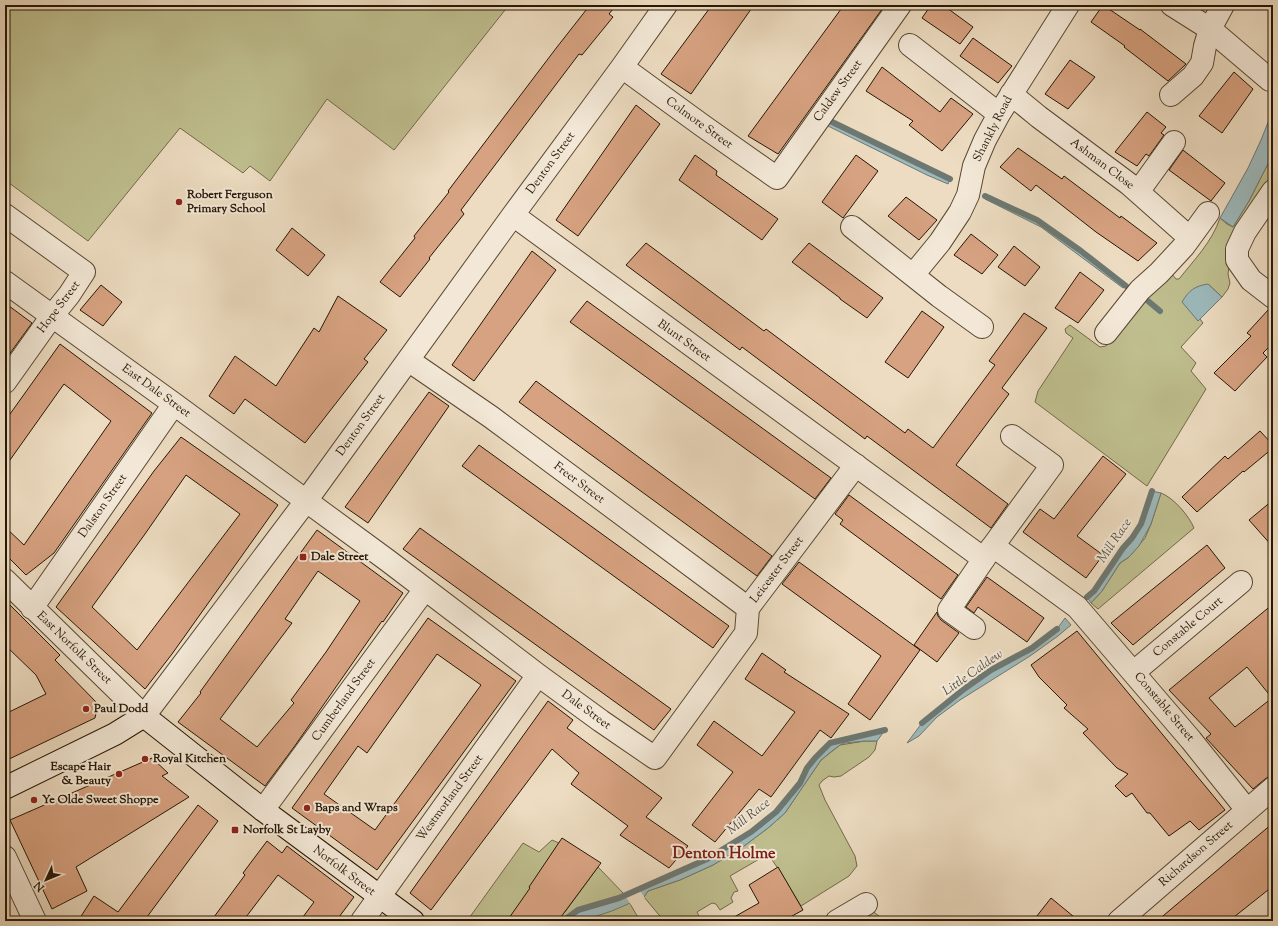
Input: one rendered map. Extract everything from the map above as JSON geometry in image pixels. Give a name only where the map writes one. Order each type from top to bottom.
[{"type":"street","name":"Denton Street","points":[[5,788],[116,734],[144,716],[306,501],[666,5]]},
{"type":"street","name":"Caldew Street","points":[[776,178],[900,5]]},
{"type":"street","name":"Shankly Road","points":[[913,275],[940,242],[960,212],[968,195],[974,166],[985,140],[1011,94],[1068,5]]},
{"type":"street","points":[[1172,5],[1210,29],[1270,80]]},
{"type":"street","points":[[1171,95],[1193,76],[1202,63],[1210,29],[1222,5]]},
{"type":"street","points":[[910,45],[999,114]]},
{"type":"street","name":"Colmore Street","points":[[622,67],[776,178]]},
{"type":"street","name":"Ashman Close","points":[[1011,94],[1039,117],[1130,184],[1190,238]]},
{"type":"street","points":[[1138,192],[1174,142]]},
{"type":"street","points":[[1273,191],[1245,232],[1237,249],[1237,260],[1251,280],[1273,298]]},
{"type":"street","points":[[1106,333],[1140,290],[1171,261],[1208,214]]},
{"type":"street","name":"Hope Street","points":[[5,215],[84,272],[69,295],[52,316],[5,382]]},
{"type":"street","name":"Blunt Street","points":[[513,215],[856,465],[984,553]]},
{"type":"street","points":[[852,227],[939,296],[982,326]]},
{"type":"street","name":"East Dale Street","points":[[5,282],[306,501]]},
{"type":"street","name":"Freer Street","points":[[408,360],[491,417],[748,608]]},
{"type":"street","name":"Dalston Street","points":[[32,608],[174,404]]},
{"type":"street","points":[[974,628],[949,610],[984,553],[1052,465],[1012,436]]},
{"type":"street","name":"Leicester Street","points":[[655,758],[746,633],[748,608],[856,465]]},
{"type":"street","name":"Dale Street","points":[[306,501],[538,675],[655,758]]},
{"type":"street","name":"Constable Street","points":[[984,553],[1078,607],[1191,740],[1247,810]]},
{"type":"street","name":"East Norfolk Street","points":[[5,580],[144,716]]},
{"type":"street","name":"Constable Court","points":[[1134,672],[1241,582]]},
{"type":"street","name":"Cumberland Street","points":[[263,810],[425,589]]},
{"type":"street","name":"Westmorland Street","points":[[362,921],[538,675]]},
{"type":"street","name":"Norfolk Street","points":[[144,716],[263,810],[413,921]]},
{"type":"street","name":"Richardson Street","points":[[1119,921],[1273,788]]},
{"type":"street","points":[[5,857],[35,921]]},
{"type":"street","points":[[837,921],[866,904]]},
{"type":"shaded area","points":[[5,5],[509,5],[394,150],[327,99],[270,181],[250,166],[243,173],[180,128],[88,241],[5,180]]},
{"type":"shaded area","points":[[1273,154],[1273,182],[1229,266],[1228,274],[1230,283],[1228,289],[1222,297],[1208,284],[1198,321],[1200,319],[1203,323],[1181,347],[1196,363],[1191,371],[1206,389],[1147,486],[1035,402],[1038,391],[1073,338],[1066,333],[1065,329],[1070,325],[1100,347],[1106,346],[1128,320],[1137,303],[1171,273],[1176,279],[1179,279],[1207,243],[1217,227],[1220,218],[1233,227],[1249,201]]},
{"type":"shaded area","points":[[1161,493],[1166,495],[1180,508],[1189,518],[1194,528],[1098,609],[1091,603],[1102,591],[1120,563],[1129,557],[1145,538]]},
{"type":"shaded area","points":[[865,741],[877,741],[875,750],[869,757],[841,776],[829,776],[819,785],[825,800],[855,856],[857,866],[849,876],[801,906],[768,854],[730,876],[738,891],[734,892],[731,898],[733,902],[720,910],[716,904],[712,903],[697,912],[700,918],[698,921],[664,921],[644,897],[648,891],[680,880],[713,865],[744,846],[785,813],[821,760],[840,745]]},
{"type":"shaded area","points":[[552,840],[559,843],[529,888],[565,912],[598,867],[625,895],[640,921],[524,921],[513,913],[507,921],[467,921],[523,843],[539,852]]},
{"type":"shaded area","points":[[871,910],[879,916],[875,921],[863,921]]},
{"type":"water","points":[[1273,110],[1273,154],[1249,201],[1233,227],[1220,218],[1248,168]]},
{"type":"water","points":[[828,120],[950,179],[948,184],[826,125]]},
{"type":"water","points":[[985,196],[1037,220],[1081,251],[1126,286],[1123,288],[1041,227],[985,199]]},
{"type":"water","points":[[1208,284],[1222,297],[1198,321],[1182,302],[1187,294],[1193,289]]},
{"type":"water","points":[[1152,491],[1161,493],[1151,524],[1139,546],[1129,557],[1120,563],[1102,591],[1091,603],[1087,597],[1094,591],[1141,524]]},
{"type":"water","points":[[1065,618],[1071,625],[1058,636],[1030,656],[960,700],[937,717],[919,736],[907,743],[922,723],[964,689],[991,670],[1032,648],[1057,629]]},
{"type":"water","points":[[885,730],[877,741],[845,743],[832,751],[821,760],[785,813],[744,846],[713,865],[680,880],[648,891],[644,897],[612,911],[581,921],[563,921],[578,910],[619,898],[707,859],[751,832],[776,812],[800,783],[807,768],[830,743]]},
{"type":"pier","points":[[638,888],[645,898],[631,905],[624,894]]},
{"type":"building","points":[[590,5],[616,5],[609,14],[613,17],[582,55],[579,54],[461,210],[464,214],[400,297],[380,282],[415,238],[414,236]]},
{"type":"building","points":[[712,5],[754,5],[691,94],[661,74]]},
{"type":"building","points":[[844,5],[885,5],[778,154],[748,136]]},
{"type":"building","points":[[931,5],[943,5],[973,27],[960,44],[922,18]]},
{"type":"building","points":[[1103,5],[1140,29],[1186,64],[1168,81],[1124,47],[1125,46],[1091,22]]},
{"type":"building","points":[[973,38],[1012,66],[998,83],[960,56]]},
{"type":"building","points":[[1070,60],[1095,77],[1068,109],[1045,94]]},
{"type":"building","points":[[882,67],[940,112],[951,98],[973,114],[942,151],[909,125],[913,121],[866,91]]},
{"type":"building","points":[[1234,72],[1253,89],[1222,133],[1199,116]]},
{"type":"building","points":[[636,105],[660,124],[578,236],[556,220]]},
{"type":"building","points":[[1147,112],[1166,127],[1161,133],[1164,135],[1149,156],[1146,154],[1137,166],[1115,152]]},
{"type":"building","points":[[1018,148],[1062,179],[1064,176],[1120,218],[1121,216],[1157,243],[1138,261],[1096,232],[1036,185],[1031,191],[1000,167]]},
{"type":"building","points":[[1183,150],[1225,183],[1211,201],[1169,170]]},
{"type":"building","points":[[695,155],[717,171],[716,175],[778,219],[762,240],[679,180]]},
{"type":"building","points":[[856,155],[878,171],[843,218],[822,202]]},
{"type":"building","points":[[906,197],[937,220],[919,240],[888,216]]},
{"type":"building","points":[[292,228],[325,255],[308,276],[276,250]]},
{"type":"building","points":[[971,234],[998,255],[982,274],[954,255]]},
{"type":"building","points":[[646,243],[764,331],[766,329],[905,433],[908,429],[933,448],[995,365],[989,361],[1024,313],[1047,328],[1002,388],[1009,394],[956,465],[1008,504],[991,528],[867,436],[865,439],[742,347],[740,350],[626,265]]},
{"type":"building","points":[[809,243],[883,298],[867,318],[792,262]]},
{"type":"building","points":[[1014,246],[1040,267],[1025,286],[998,267]]},
{"type":"building","points":[[532,251],[556,270],[474,381],[452,365]]},
{"type":"building","points":[[1080,272],[1104,290],[1078,323],[1055,308]]},
{"type":"building","points":[[101,285],[122,302],[103,326],[80,310]]},
{"type":"building","points":[[338,296],[387,330],[364,359],[368,362],[305,443],[245,399],[234,414],[209,396],[235,356],[276,386],[314,328],[319,332]]},
{"type":"building","points":[[587,301],[831,478],[815,499],[570,322]]},
{"type":"building","points":[[5,303],[32,323],[5,360]]},
{"type":"building","points":[[1269,309],[1273,309],[1273,343],[1263,353],[1267,357],[1235,391],[1214,373],[1251,336],[1247,333]]},
{"type":"building","points":[[922,311],[944,327],[908,378],[885,362]]},
{"type":"building","points":[[60,344],[152,413],[54,553],[26,575],[5,554],[5,527],[24,545],[111,421],[64,384],[5,467],[5,421]]},
{"type":"building","points":[[536,381],[772,556],[757,576],[519,402]]},
{"type":"building","points":[[429,392],[449,406],[368,523],[345,507]]},
{"type":"building","points":[[1260,431],[1273,445],[1273,448],[1244,472],[1243,471],[1197,512],[1182,497],[1225,456],[1228,459]]},
{"type":"building","points":[[181,437],[278,505],[172,654],[145,689],[56,607],[154,471]],"holes":[[[186,475],[240,514],[137,650],[92,607]]]},
{"type":"building","points":[[479,445],[729,626],[713,648],[462,466]]},
{"type":"building","points":[[1103,456],[1126,474],[1077,536],[1103,555],[1086,578],[1023,532],[1040,509],[1054,519]]},
{"type":"building","points":[[849,495],[958,575],[941,599],[840,524],[843,520],[835,514]]},
{"type":"building","points":[[1273,500],[1273,547],[1249,520]]},
{"type":"building","points":[[420,528],[671,709],[654,730],[403,549]]},
{"type":"building","points":[[317,530],[403,593],[265,786],[178,722],[201,693],[200,692]],"holes":[[[318,571],[360,601],[326,652],[291,700],[294,703],[257,747],[220,719],[292,623],[285,619]]]},
{"type":"building","points":[[1207,545],[1225,568],[1133,645],[1111,623]]},
{"type":"building","points":[[799,562],[920,650],[870,720],[848,704],[881,656],[782,584]]},
{"type":"building","points":[[987,577],[1044,618],[1027,642],[978,607],[974,613],[966,607]]},
{"type":"building","points":[[5,600],[60,655],[55,660],[98,704],[95,718],[5,761],[5,714],[46,694],[36,675],[5,645]]},
{"type":"building","points":[[1273,604],[1273,774],[1253,789],[1206,738],[1211,734],[1169,690]],"holes":[[[1247,667],[1272,698],[1235,727],[1209,698]]]},
{"type":"building","points":[[937,612],[941,620],[959,633],[937,662],[914,645]]},
{"type":"building","points":[[428,618],[516,681],[377,870],[292,808]],"holes":[[[437,654],[481,685],[375,830],[324,794],[358,746],[367,753]]]},
{"type":"building","points":[[1077,631],[1225,810],[1199,830],[1190,821],[1169,836],[1150,813],[1147,813],[1132,793],[1126,797],[1115,786],[1128,774],[1117,768],[1083,733],[1088,729],[1064,708],[1067,705],[1039,677],[1031,665]]},
{"type":"building","points":[[762,653],[786,670],[784,672],[849,714],[831,738],[820,730],[771,797],[759,789],[715,842],[692,825],[733,772],[697,745],[714,721],[762,756],[795,712],[745,679]]},
{"type":"building","points":[[548,701],[573,720],[567,728],[662,798],[646,817],[688,846],[669,868],[620,835],[628,826],[571,784],[579,773],[552,749],[431,910],[410,893]]},
{"type":"building","points":[[152,758],[168,773],[162,776],[189,797],[76,867],[87,891],[52,909],[10,820]]},
{"type":"building","points":[[198,805],[218,821],[144,921],[78,921],[94,896],[118,912]]},
{"type":"building","points":[[1273,823],[1273,886],[1229,921],[1157,921]]},
{"type":"building","points":[[562,838],[601,863],[558,921],[507,921],[530,888],[529,887]]},
{"type":"building","points":[[267,841],[282,853],[287,846],[354,897],[336,921],[300,921],[314,902],[278,875],[243,921],[211,921],[245,875],[243,873]]},
{"type":"building","points":[[778,867],[803,910],[783,921],[727,921],[759,903],[749,885]]},
{"type":"building","points":[[1051,898],[1079,921],[1033,921]]},
{"type":"waterway","points":[[828,120],[950,179]]},
{"type":"waterway","points":[[985,196],[1037,220],[1081,251],[1126,286]]},
{"type":"waterway","points":[[1148,301],[1160,311]]},
{"type":"waterway","name":"Mill Race","points":[[1087,597],[1094,591],[1141,524],[1152,491]]},
{"type":"waterway","name":"Little Caldew","points":[[922,723],[964,689],[991,670],[1032,648],[1057,629]]},
{"type":"waterway","name":"Mill Race","points":[[563,921],[578,910],[619,898],[707,859],[751,832],[776,812],[800,783],[807,768],[830,743],[885,730]]},
{"type":"place","name":"Robert Ferguson Primary School","points":[[179,202]]},
{"type":"place","name":"Dale Street","points":[[303,557]]},
{"type":"place","name":"Paul Dodd","points":[[86,709]]},
{"type":"place","name":"Royal Kitchen","points":[[145,759]]},
{"type":"place","name":"Escape Hair & Beauty","points":[[119,774]]},
{"type":"place","name":"Ye Olde Sweet Shoppe","points":[[34,800]]},
{"type":"place","name":"Baps and Wraps","points":[[307,808]]},
{"type":"place","name":"Norfolk St Layby","points":[[235,830]]},
{"type":"district","name":"Denton Holme","points":[[724,854]]}]
